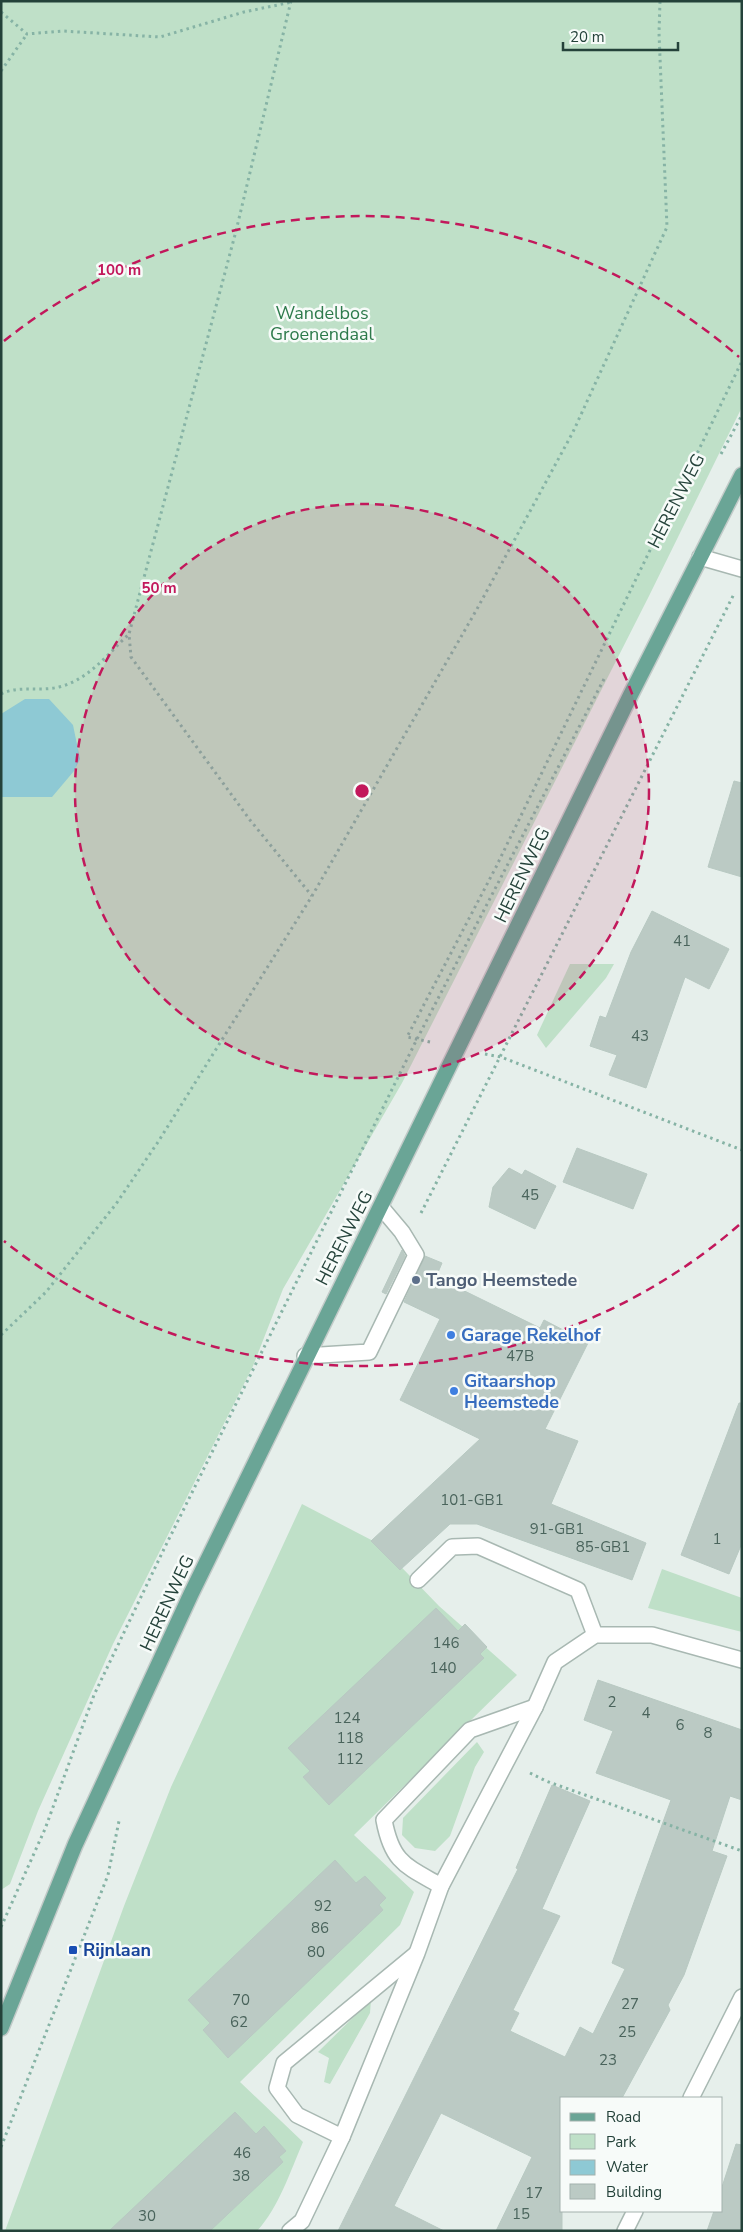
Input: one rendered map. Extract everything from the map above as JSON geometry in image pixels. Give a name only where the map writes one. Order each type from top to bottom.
[{"type":"main road","name":"HERENWEG","points":[[1,2028],[75,1845],[191,1594],[306,1356],[742,475]]},
{"type":"street","points":[[700,557],[742,569]]},
{"type":"street","points":[[306,1356],[369,1352],[416,1255],[402,1232],[381,1207]]},
{"type":"street","points":[[418,1580],[452,1547],[478,1546],[578,1590],[595,1635]]},
{"type":"street","points":[[290,2231],[302,2226],[342,2137],[417,1953],[441,1886],[505,1760],[535,1707],[555,1662],[595,1635],[652,1635],[742,1660]]},
{"type":"street","points":[[441,1886],[404,1865],[388,1843],[384,1820],[470,1730],[535,1707]]},
{"type":"street","points":[[342,2137],[296,2115],[277,2088],[284,2063],[417,1953]]},
{"type":"street","points":[[692,2097],[736,2019],[742,1997]]},
{"type":"street","points":[[625,2231],[634,2212]]},
{"type":"path","points":[[1,1335],[46,1292],[116,1204],[158,1142],[312,896],[477,609],[573,432],[667,227],[659,33],[660,1]]},
{"type":"path","points":[[1,12],[27,34],[63,31],[160,37],[244,12],[292,2],[236,231],[129,634],[131,657],[250,820],[312,896]]},
{"type":"path","points":[[1,71],[27,34]]},
{"type":"path","points":[[742,362],[496,868],[407,1037],[501,1057],[742,1150]]},
{"type":"path","name":"HERENWEG","points":[[719,459],[742,415]]},
{"type":"path","points":[[1,694],[11,690],[58,688],[84,678],[129,634]]},
{"type":"path","name":"HERENWEG","points":[[1,1927],[45,1829],[94,1696],[417,1039],[605,679]]},
{"type":"path","points":[[505,1760],[546,1781],[742,1852]]},
{"type":"green space","name":"Wandelbos Groenendaal","points":[[1,1],[742,1],[742,407],[649,596],[402,1083],[283,1289],[253,1366],[113,1644],[38,1811],[10,1884],[1,1890]]},
{"type":"green space","points":[[570,964],[614,964],[606,978],[546,1048],[537,1035]]},
{"type":"green space","points":[[302,1504],[379,1544],[439,1606],[517,1675],[354,1835],[414,1892],[400,1925],[240,2082],[303,2142],[278,2200],[265,2222],[257,2231],[5,2231],[124,1906],[171,1787]]},
{"type":"green space","points":[[662,1569],[742,1598],[742,1632],[648,1608]]},
{"type":"green space","points":[[477,1742],[484,1752],[475,1767],[450,1836],[435,1851],[415,1848],[402,1835],[403,1818]]},
{"type":"green space","points":[[371,2000],[370,2013],[330,2084],[324,2082],[329,2058],[318,2052]]},
{"type":"water","points":[[25,699],[49,699],[73,725],[80,759],[74,771],[52,797],[1,797],[1,714]]},
{"type":"building","points":[[734,781],[742,783],[742,877],[708,867]]},
{"type":"building","points":[[652,911],[729,949],[709,989],[685,977],[646,1088],[609,1075],[617,1055],[590,1046],[600,1016],[606,1018],[631,952]]},
{"type":"building","points":[[577,1148],[647,1174],[633,1209],[563,1182]]},
{"type":"building","points":[[509,1168],[522,1175],[525,1170],[556,1186],[535,1229],[489,1207],[493,1187]]},
{"type":"building","points":[[402,1250],[405,1256],[386,1294],[382,1292]]},
{"type":"building","points":[[425,1256],[442,1263],[436,1277],[540,1328],[544,1320],[588,1343],[545,1429],[578,1441],[551,1504],[646,1543],[632,1580],[477,1524],[450,1524],[400,1570],[371,1541],[480,1439],[400,1400],[440,1319],[404,1302]]},
{"type":"building","points":[[739,1403],[742,1403],[742,1543],[729,1574],[681,1555]]},
{"type":"building","points":[[436,1608],[458,1631],[465,1624],[487,1647],[480,1654],[484,1658],[329,1805],[303,1777],[310,1771],[288,1748]]},
{"type":"building","points":[[598,1680],[742,1730],[742,1800],[730,1796],[712,1851],[727,1856],[684,1975],[668,2005],[670,2010],[623,2097],[560,2097],[560,2212],[562,2212],[562,2231],[496,2231],[532,2157],[441,2113],[394,2206],[444,2231],[338,2231],[518,1869],[516,1868],[552,1785],[590,1801],[542,1909],[560,1916],[513,2010],[519,2013],[510,2031],[565,2057],[580,2027],[593,2034],[625,1969],[612,1963],[671,1800],[596,1773],[613,1731],[584,1720]]},
{"type":"building","points":[[335,1860],[356,1883],[365,1876],[386,1898],[379,1905],[383,1910],[228,2058],[203,2030],[210,2023],[188,2000]]},
{"type":"building","points":[[235,2112],[256,2134],[264,2126],[286,2151],[279,2157],[283,2162],[210,2231],[109,2231]]},
{"type":"building","points":[[736,2144],[742,2145],[742,2231],[707,2231],[714,2212],[723,2212],[723,2184]]},
{"type":"place","name":"Tango Heemstede","points":[[416,1280]]},
{"type":"place","name":"Garage Rekelhof","points":[[451,1335]]},
{"type":"place","name":"Gitaarshop Heemstede","points":[[454,1391]]},
{"type":"place","name":"Rijnlaan","points":[[73,1950]]}]
